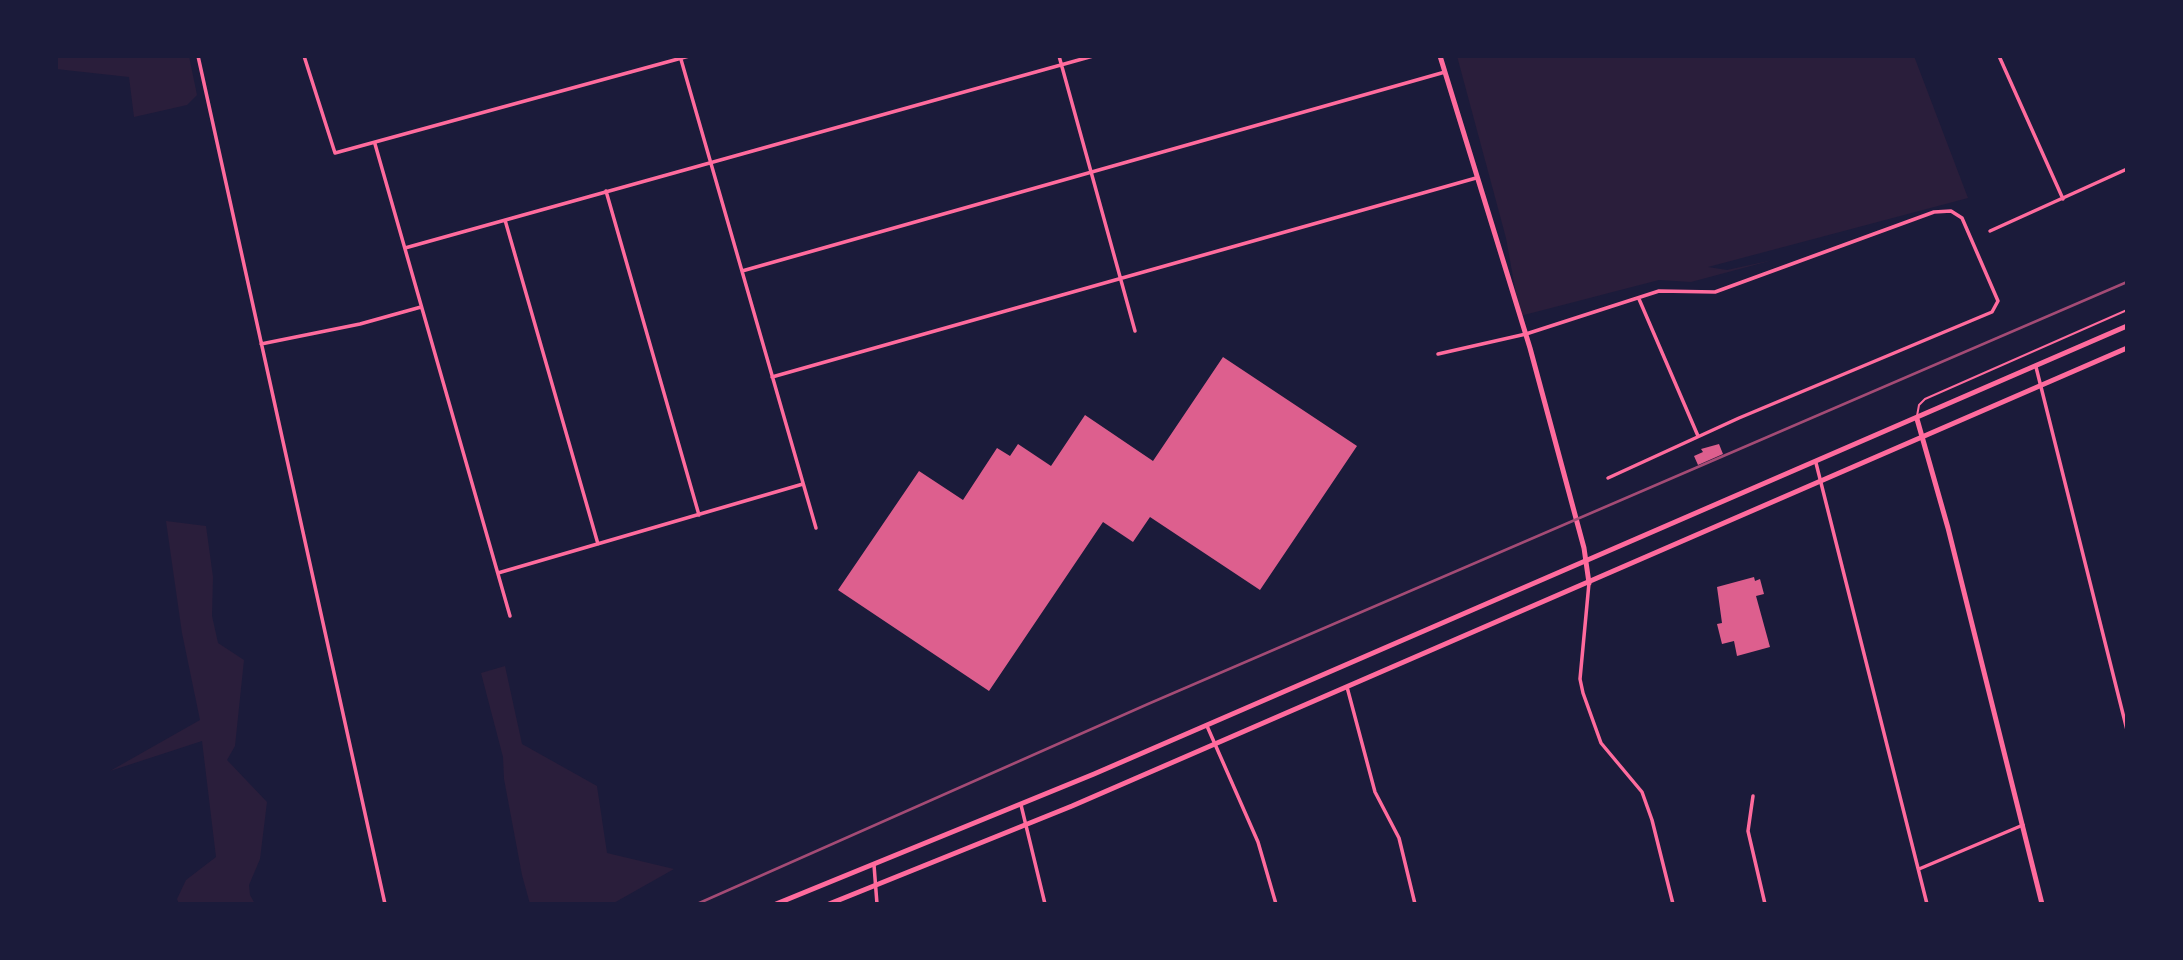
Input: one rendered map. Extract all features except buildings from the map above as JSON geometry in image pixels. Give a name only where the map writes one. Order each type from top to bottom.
[{"type":"main road","points":[[1440,56],[1526,334],[1587,562],[1589,583]]},
{"type":"main road","points":[[776,904],[1207,726],[2127,326]]},
{"type":"main road","points":[[829,904],[1026,825],[1822,483],[2127,348]]},
{"type":"main road","points":[[1917,419],[2042,904]]},
{"type":"street","points":[[198,56],[385,904]]},
{"type":"street","points":[[304,56],[335,153],[690,56]]},
{"type":"street","points":[[1059,56],[1135,331]]},
{"type":"street","points":[[405,248],[1093,56]]},
{"type":"street","points":[[1998,56],[2063,199]]},
{"type":"street","points":[[680,57],[816,528]]},
{"type":"street","points":[[742,271],[1445,72]]},
{"type":"street","points":[[375,144],[510,616]]},
{"type":"street","points":[[1990,231],[2127,169]]},
{"type":"street","points":[[772,377],[1476,178]]},
{"type":"street","points":[[606,191],[699,515]]},
{"type":"street","points":[[1438,354],[1526,334],[1659,291],[1715,292],[1934,212],[1951,211],[1962,218],[1998,300],[1992,312],[1698,436],[1608,478]]},
{"type":"street","points":[[505,220],[598,544]]},
{"type":"street","points":[[1639,299],[1698,436]]},
{"type":"street","points":[[261,344],[360,324],[421,307]]},
{"type":"street","points":[[2036,367],[2127,730]]},
{"type":"street","points":[[1816,463],[1927,904]]},
{"type":"street","points":[[498,573],[803,484]]},
{"type":"street","points":[[1589,583],[1580,679],[1583,693],[1601,743],[1642,792],[1652,820],[1673,904]]},
{"type":"street","points":[[1347,687],[1375,792],[1399,838],[1415,904]]},
{"type":"street","points":[[1207,726],[1258,842],[1276,904]]},
{"type":"street","points":[[1753,796],[1748,831],[1765,904]]},
{"type":"street","points":[[1021,805],[1045,904]]},
{"type":"street","points":[[1919,869],[2023,825]]},
{"type":"street","points":[[874,865],[878,885],[877,904]]},
{"type":"lane","points":[[1917,419],[1919,405],[1929,397],[2127,310]]},
{"type":"shaded area","points":[[56,56],[189,56],[197,95],[187,105],[134,117],[129,77],[56,69]]},
{"type":"shaded area","points":[[1457,56],[1914,56],[1968,198],[1708,267],[1727,270],[1773,260],[1691,282],[1659,280],[1520,316],[1506,238]]},
{"type":"shaded area","points":[[166,521],[206,526],[213,577],[212,616],[218,643],[244,660],[235,746],[227,760],[267,802],[260,859],[249,885],[255,904],[179,904],[177,899],[186,880],[216,857],[202,741],[110,771],[200,720],[182,633]]},
{"type":"shaded area","points":[[505,666],[522,744],[597,786],[607,853],[674,869],[612,904],[530,904],[504,779],[503,757],[481,673]]},
{"type":"railway","points":[[697,904],[1148,704],[2127,282]]}]
